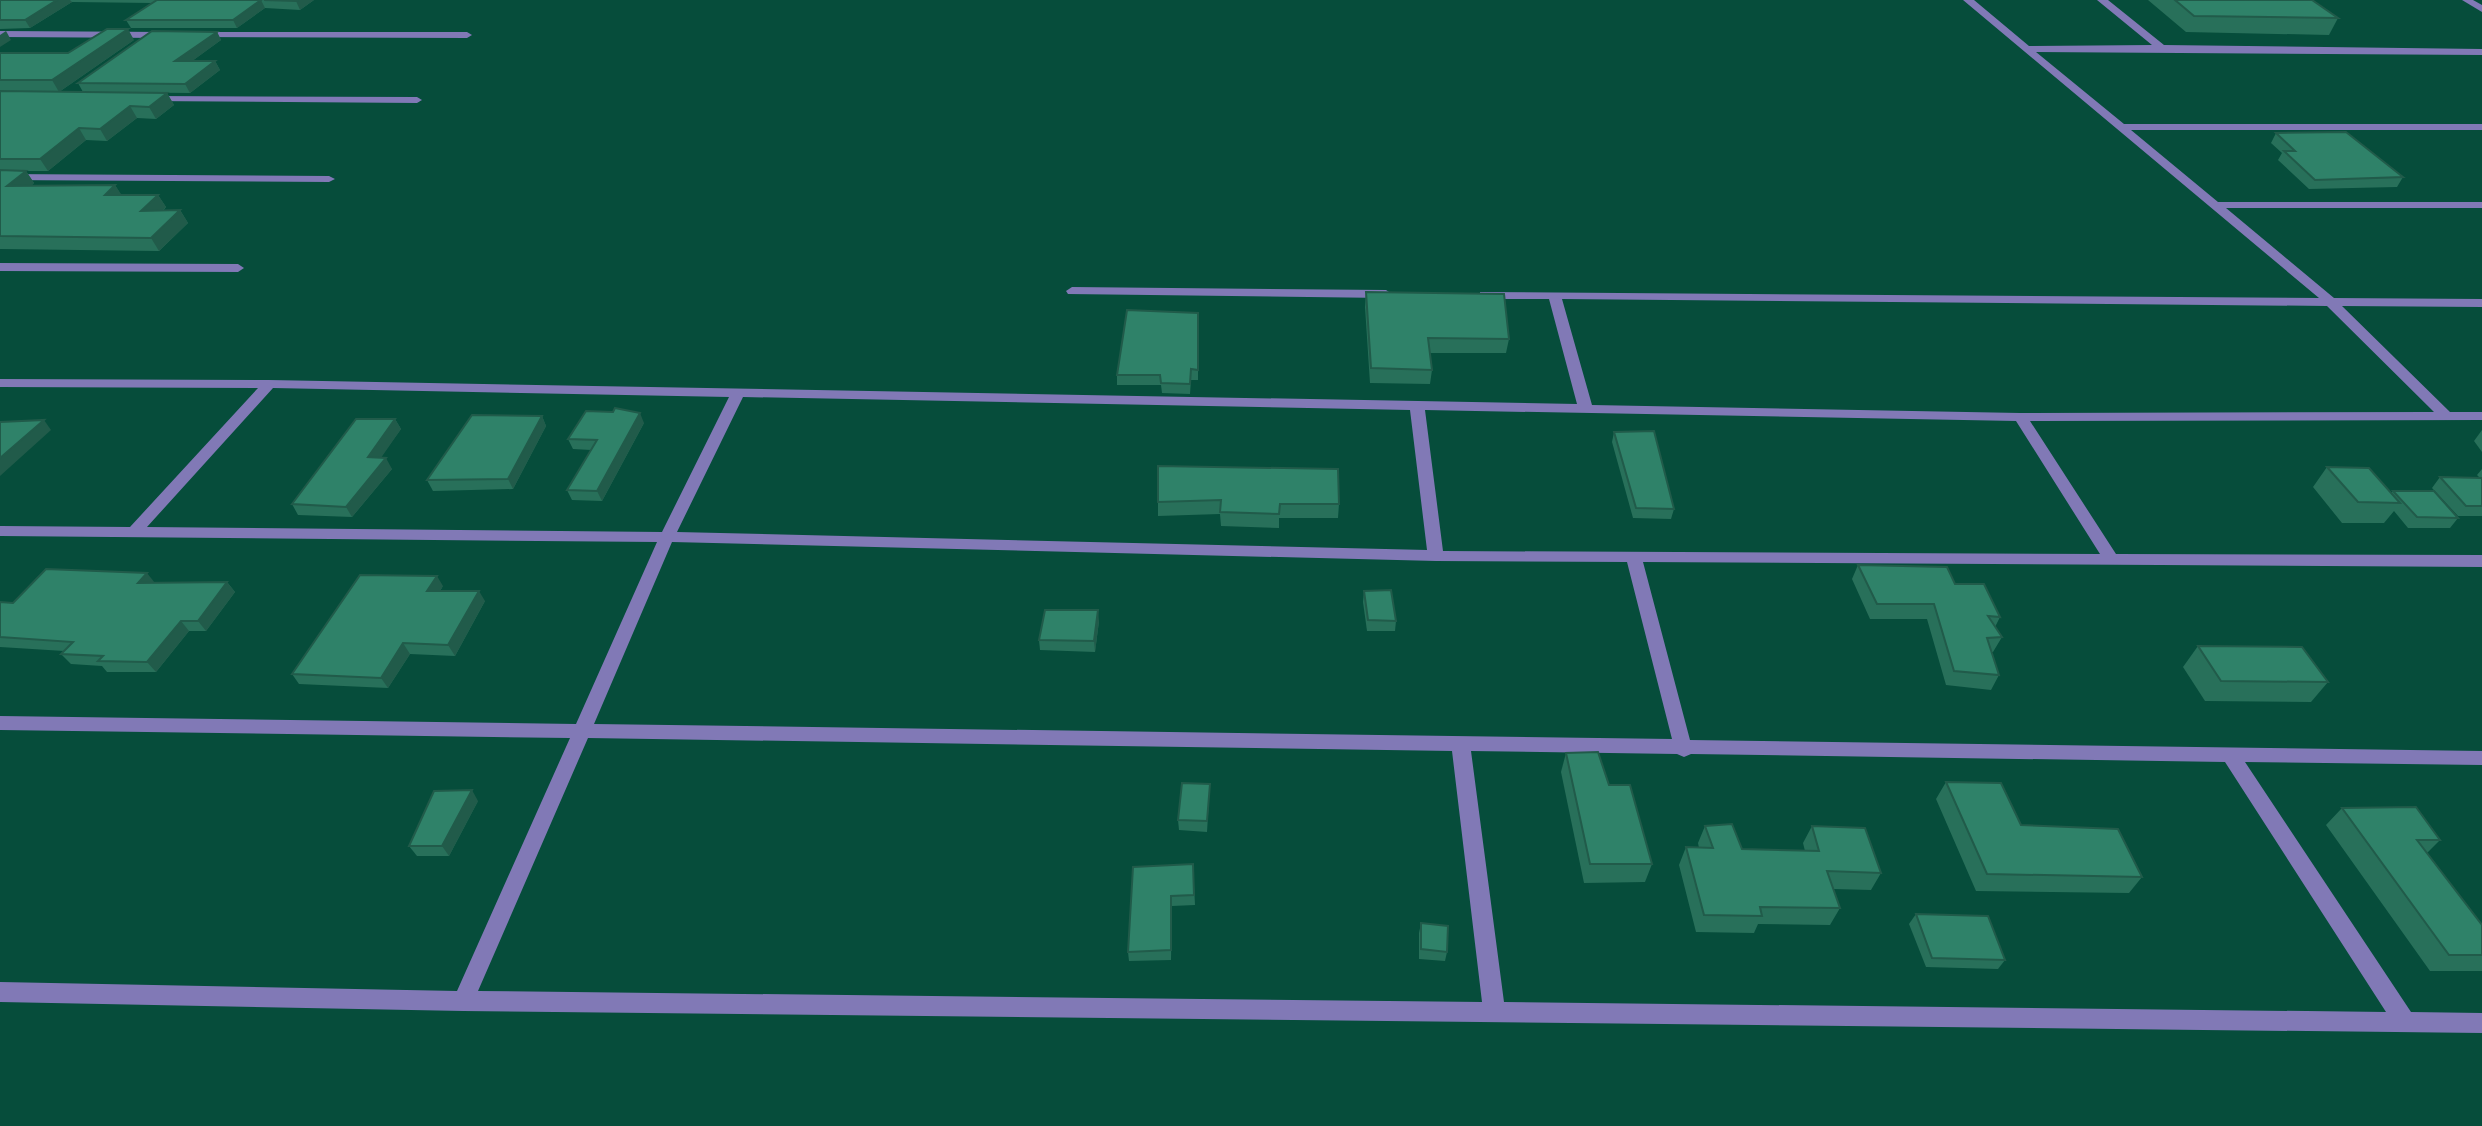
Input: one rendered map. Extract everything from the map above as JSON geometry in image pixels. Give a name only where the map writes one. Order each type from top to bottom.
[{"type":"street","points":[[1968,0],[2220,205],[2329,300],[2446,416]]},
{"type":"street","points":[[2102,0],[2162,48]]},
{"type":"street","points":[[2467,0],[2482,9]]},
{"type":"street","points":[[0,34],[467,35]]},
{"type":"street","points":[[140,44],[153,35]]},
{"type":"street","points":[[2028,49],[2482,52]]},
{"type":"street","points":[[140,99],[417,100]]},
{"type":"street","points":[[2125,127],[2482,127]]},
{"type":"street","points":[[0,177],[329,179]]},
{"type":"street","points":[[2220,205],[2482,205]]},
{"type":"street","points":[[0,267],[238,268]]},
{"type":"street","points":[[1072,291],[1398,294]]},
{"type":"street","points":[[1476,295],[2482,303]]},
{"type":"street","points":[[1554,295],[1586,410]]},
{"type":"street","points":[[0,383],[269,384],[2020,417],[2482,416]]},
{"type":"street","points":[[133,533],[269,384]]},
{"type":"street","points":[[463,1001],[667,537],[737,395]]},
{"type":"street","points":[[1417,406],[1436,556]]},
{"type":"street","points":[[2020,417],[2113,561]]},
{"type":"street","points":[[2,533],[667,537],[1436,556],[2482,561]]},
{"type":"street","points":[[1634,558],[1684,750]]},
{"type":"street","points":[[0,723],[1684,750],[2482,758]]},
{"type":"street","points":[[1461,746],[1494,1011]]},
{"type":"street","points":[[2232,757],[2405,1022]]},
{"type":"street","points":[[0,992],[463,1001],[2482,1023]]},
{"type":"building","points":[[0,0],[57,0],[25,20],[0,20]]},
{"type":"building","points":[[157,0],[261,0],[233,20],[126,20]]},
{"type":"building","points":[[2175,0],[2312,0],[2338,18],[2194,16]]},
{"type":"building","points":[[107,29],[128,29],[52,80],[0,80],[0,53],[68,53]]},
{"type":"building","points":[[152,31],[217,32],[175,61],[215,61],[185,84],[78,83]]},
{"type":"building","points":[[0,91],[167,93],[149,107],[130,106],[100,129],[79,128],[40,159],[0,159]]},
{"type":"building","points":[[2346,132],[2403,177],[2315,180],[2284,151],[2295,151],[2276,133]]},
{"type":"building","points":[[0,170],[26,171],[7,186],[115,185],[105,195],[158,195],[141,211],[180,210],[151,238],[0,236]]},
{"type":"building","points":[[1366,292],[1504,294],[1509,339],[1428,338],[1432,370],[1371,368]]},
{"type":"building","points":[[1127,310],[1198,313],[1198,370],[1191,369],[1190,384],[1161,383],[1160,375],[1117,375]]},
{"type":"building","points":[[615,408],[640,413],[597,491],[567,490],[597,440],[568,439],[586,411],[613,412]]},
{"type":"building","points":[[472,415],[542,416],[508,479],[427,480]]},
{"type":"building","points":[[356,419],[395,419],[368,457],[386,458],[346,507],[292,504]]},
{"type":"building","points":[[44,420],[0,458],[0,422]]},
{"type":"building","points":[[1654,431],[1674,509],[1636,508],[1614,432]]},
{"type":"building","points":[[1158,466],[1338,469],[1339,504],[1280,504],[1279,514],[1220,512],[1221,500],[1158,502]]},
{"type":"building","points":[[2327,467],[2369,468],[2400,503],[2358,502]]},
{"type":"building","points":[[2440,477],[2482,478],[2482,506],[2466,506]]},
{"type":"building","points":[[2393,491],[2434,491],[2458,518],[2417,517]]},
{"type":"building","points":[[1858,565],[1947,567],[1955,584],[1984,584],[2000,617],[1988,616],[2002,637],[1987,638],[1999,675],[1954,671],[1934,604],[1877,604]]},
{"type":"building","points":[[46,569],[147,573],[138,583],[227,582],[198,621],[181,621],[147,662],[98,661],[103,656],[61,654],[73,642],[0,637],[0,602],[13,603]]},
{"type":"building","points":[[360,575],[437,576],[427,591],[479,591],[448,645],[403,643],[381,678],[292,674]]},
{"type":"building","points":[[1391,590],[1396,621],[1368,620],[1364,591]]},
{"type":"building","points":[[1045,610],[1098,610],[1094,641],[1039,640]]},
{"type":"building","points":[[2198,646],[2302,647],[2328,682],[2221,681]]},
{"type":"building","points":[[1598,752],[1609,785],[1630,785],[1652,864],[1590,864],[1566,753]]},
{"type":"building","points":[[1946,782],[2001,783],[2021,825],[2118,829],[2142,877],[1987,874]]},
{"type":"building","points":[[1182,783],[1210,784],[1207,821],[1178,820]]},
{"type":"building","points":[[472,790],[442,846],[409,846],[434,791]]},
{"type":"building","points":[[2416,807],[2440,840],[2417,840],[2482,925],[2482,955],[2449,955],[2342,808]]},
{"type":"building","points":[[1732,824],[1742,849],[1819,851],[1812,826],[1865,828],[1881,873],[1827,871],[1840,908],[1760,907],[1762,916],[1704,915],[1686,847],[1713,848],[1705,826]]},
{"type":"building","points":[[1193,864],[1194,895],[1171,896],[1171,950],[1128,952],[1133,867]]},
{"type":"building","points":[[1916,914],[1988,916],[2005,960],[1932,958]]},
{"type":"building","points":[[1421,923],[1448,926],[1447,952],[1421,949]]}]
